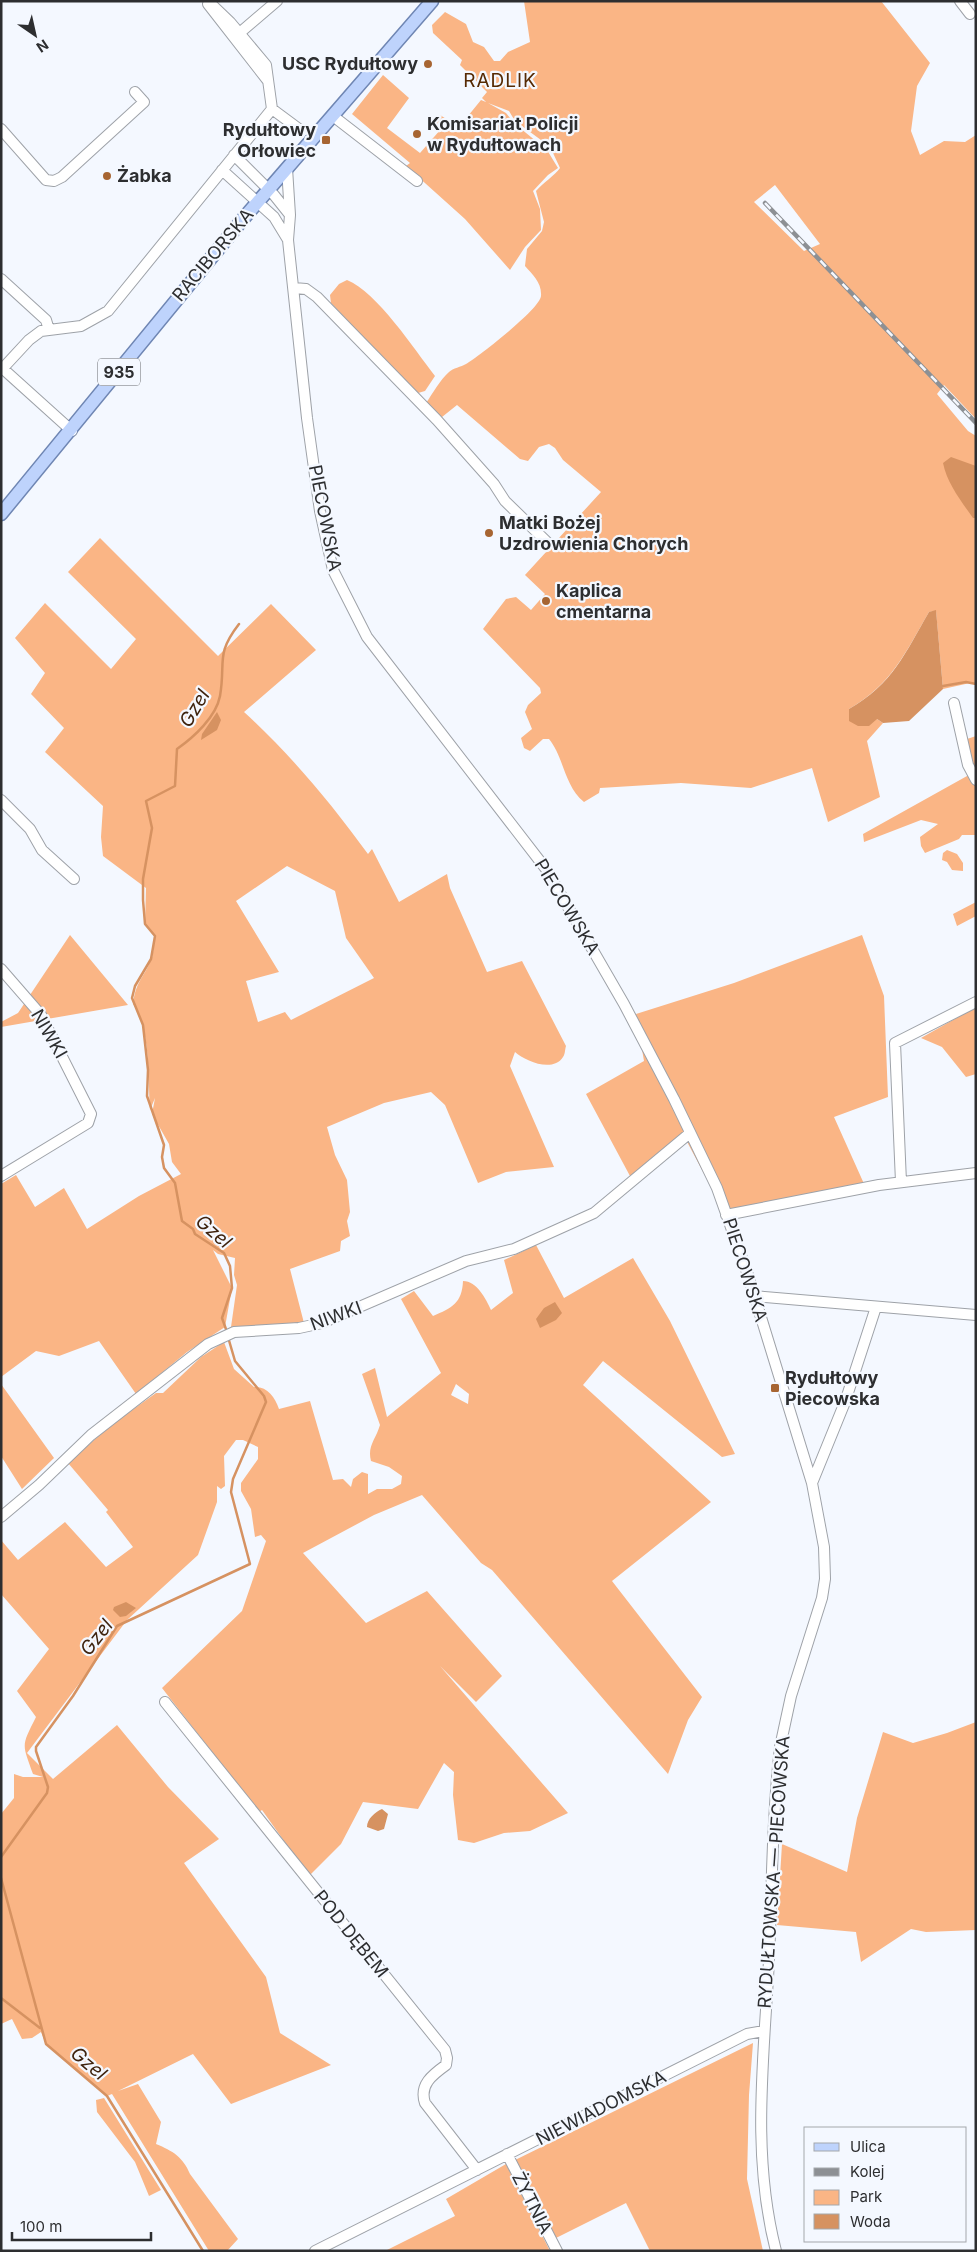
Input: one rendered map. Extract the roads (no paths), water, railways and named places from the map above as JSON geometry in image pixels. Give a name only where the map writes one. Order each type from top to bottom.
[{"type":"main road","name":"RACIBORSKA","points":[[1,514],[72,431],[258,201],[432,1]]},
{"type":"street","points":[[72,431],[2,368],[28,340],[41,331],[82,326],[108,312],[272,109],[266,65],[237,36],[207,1]]},
{"type":"street","points":[[237,36],[277,1]]},
{"type":"street","points":[[960,1],[970,14]]},
{"type":"street","points":[[1,129],[46,180],[54,181],[62,177],[144,102],[135,92]]},
{"type":"street","points":[[272,109],[299,129]]},
{"type":"street","points":[[332,116],[417,181]]},
{"type":"street","points":[[234,155],[269,190],[290,215]]},
{"type":"street","name":"PIECOWSKA","points":[[287,168],[290,215],[288,240],[307,418],[320,511],[333,570],[367,637],[546,869],[624,1004],[717,1188],[754,1296],[812,1484],[824,1546],[825,1579],[822,1598]]},
{"type":"street","name":"PIECOWSKA","points":[[222,170],[276,219],[288,240]]},
{"type":"street","points":[[1,280],[46,320],[49,330]]},
{"type":"street","points":[[294,288],[306,289],[317,298],[437,420],[494,484],[505,501],[548,543]]},
{"type":"street","points":[[954,703],[968,765],[976,780]]},
{"type":"street","points":[[1,800],[30,829],[42,850],[74,879]]},
{"type":"street","name":"NIWKI","points":[[1,969],[41,1015],[91,1114],[88,1122],[1,1176]]},
{"type":"street","points":[[902,1182],[894,1043],[976,1002]]},
{"type":"street","name":"NIWKI","points":[[1,1517],[126,1407],[208,1344],[222,1336],[234,1332],[299,1328],[322,1323],[466,1261],[514,1249],[555,1232],[594,1213],[690,1133]]},
{"type":"street","points":[[726,1215],[902,1182],[976,1173]]},
{"type":"street","points":[[754,1296],[976,1315]]},
{"type":"street","points":[[812,1484],[845,1402],[876,1307]]},
{"type":"street","name":"RYDUŁTOWSKA — PIECOWSKA","points":[[776,2251],[768,2222],[760,2145],[764,2031],[780,1747],[791,1696],[822,1598]]},
{"type":"street","name":"POD DĘBEM","points":[[165,1702],[445,2050],[446,2066],[429,2080],[422,2094],[425,2103],[477,2170]]},
{"type":"street","name":"NIEWIADOMSKA","points":[[315,2251],[747,2034],[764,2031]]},
{"type":"street","name":"ŻYTNIA","points":[[507,2154],[557,2251]]},
{"type":"water","points":[[951,457],[976,466],[976,518],[973,518],[948,478],[943,463]]},
{"type":"water","points":[[936,610],[943,689],[909,721],[883,723],[877,719],[869,726],[858,726],[849,721],[849,709],[877,689],[887,678],[905,654],[929,612]]},
{"type":"water","points":[[217,712],[221,720],[217,730],[201,740],[202,734]]},
{"type":"water","points":[[555,1302],[562,1313],[556,1320],[540,1328],[536,1319],[544,1308]]},
{"type":"water","points":[[126,1602],[136,1608],[126,1616],[120,1617],[113,1610],[114,1607]]},
{"type":"water","points":[[382,1809],[388,1814],[384,1829],[378,1831],[367,1827],[368,1821],[372,1816]]},
{"type":"waterway","name":"Gzel","points":[[227,1332],[222,1318],[232,1288],[230,1266],[224,1253],[195,1234],[193,1229],[182,1221],[175,1183],[164,1168],[162,1157],[164,1145],[147,1096],[148,1070],[143,1025],[132,998],[135,986],[151,959],[155,936],[145,924],[143,900],[143,879],[152,828],[146,801],[175,786],[177,749],[190,739],[209,719],[218,704],[222,684],[224,651],[239,624]]},
{"type":"waterway","points":[[943,686],[966,682],[976,684]]},
{"type":"waterway","name":"Gzel","points":[[1,1857],[47,1793],[48,1787],[36,1747],[73,1696],[117,1626],[250,1564],[231,1492],[233,1479],[266,1402],[264,1396],[235,1361],[228,1337]]},
{"type":"waterway","name":"Gzel","points":[[1,1878],[46,2044],[107,2096],[203,2251]]},
{"type":"waterway","points":[[1,1998],[40,2028]]},
{"type":"railway","points":[[765,203],[976,423]]},
{"type":"place","name":"USC Rydułtowy","points":[[428,64]]},
{"type":"place","name":"Komisariat Policji w Rydułtowach","points":[[417,134]]},
{"type":"place","name":"Rydułtowy Orłowiec","points":[[326,140]]},
{"type":"place","name":"Żabka","points":[[107,176]]},
{"type":"place","name":"Matki Bożej Uzdrowienia Chorych","points":[[489,533]]},
{"type":"place","name":"Kaplica cmentarna","points":[[546,601]]},
{"type":"place","name":"Rydułtowy Piecowska","points":[[775,1388]]},
{"type":"district","name":"RADLIK","points":[[500,80]]}]
